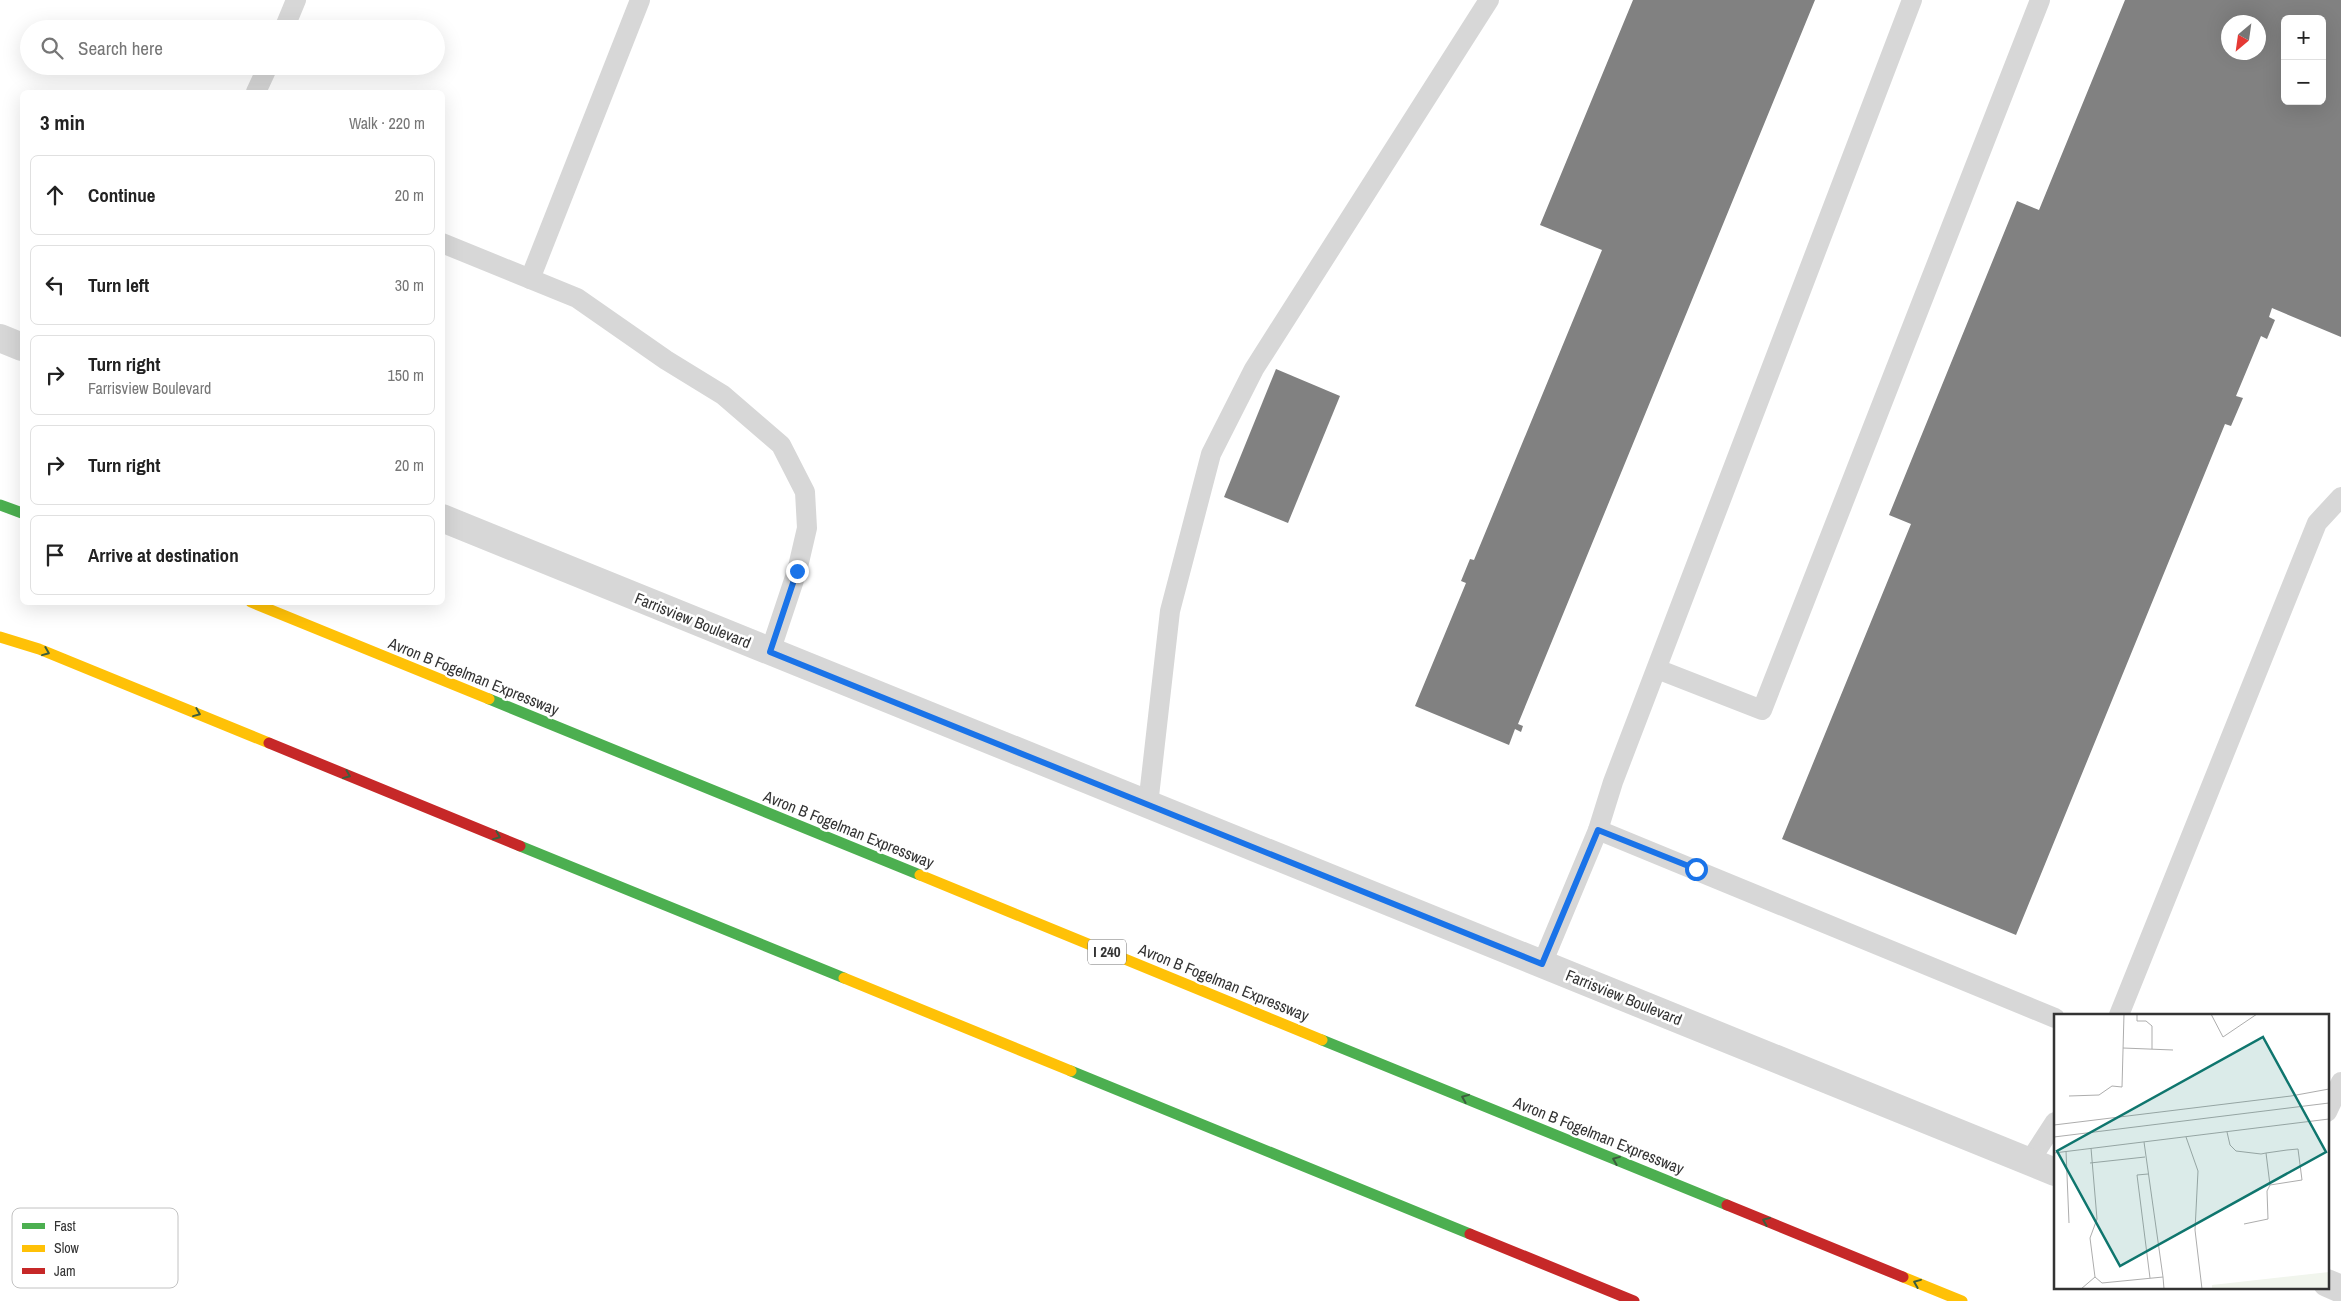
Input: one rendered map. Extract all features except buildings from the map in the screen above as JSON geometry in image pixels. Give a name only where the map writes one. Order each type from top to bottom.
[{"type":"highway","points":[[0,505],[20,512]]},
{"type":"highway","name":"Avron B Fogelman Expressway","points":[[259,605],[1962,1301]]},
{"type":"highway","points":[[0,637],[40,649],[1634,1301]]},
{"type":"street","points":[[0,338],[20,346]]},
{"type":"street","name":"Farrisview Boulevard","points":[[445,519],[2054,1172]]},
{"type":"street","points":[[2328,1283],[2341,1289]]},
{"type":"lane","points":[[288,20],[296,0]]},
{"type":"lane","points":[[530,279],[640,0]]},
{"type":"lane","points":[[1148,805],[1170,611],[1211,454],[1254,369],[1489,0]]},
{"type":"lane","points":[[1542,964],[1598,830],[1613,782],[1656,668],[1912,0]]},
{"type":"lane","points":[[1656,668],[1762,710],[2040,0]]},
{"type":"lane","points":[[257,90],[264,75]]},
{"type":"lane","points":[[445,244],[577,298],[666,360],[723,394],[781,444],[805,492],[807,528],[797,571],[770,652]]},
{"type":"lane","points":[[2119,1014],[2317,523],[2341,497]]},
{"type":"lane","points":[[1598,830],[2054,1018]]},
{"type":"lane","points":[[2328,1110],[2341,1082]]},
{"type":"lane","points":[[2029,1162],[2054,1124]]},
{"type":"traffic: fast","points":[[0,505],[20,512]]},
{"type":"traffic: fast","points":[[489,699],[920,875]]},
{"type":"traffic: fast","points":[[520,846],[844,978]]},
{"type":"traffic: fast","points":[[1322,1040],[1727,1205]]},
{"type":"traffic: fast","points":[[1071,1071],[1470,1234]]},
{"type":"traffic: slow","points":[[258,605],[489,699]]},
{"type":"traffic: slow","points":[[0,637],[39,649],[269,743]]},
{"type":"traffic: slow","points":[[920,875],[1322,1040]]},
{"type":"traffic: slow","points":[[844,978],[1071,1071]]},
{"type":"traffic: slow","points":[[1903,1277],[1962,1301]]},
{"type":"traffic: jam","points":[[269,743],[520,846]]},
{"type":"traffic: jam","points":[[1727,1205],[1903,1277]]},
{"type":"traffic: jam","points":[[1470,1234],[1634,1301]]},
{"type":"route","points":[[797,571],[770,652],[1542,964],[1598,830],[1696,869]]}]
